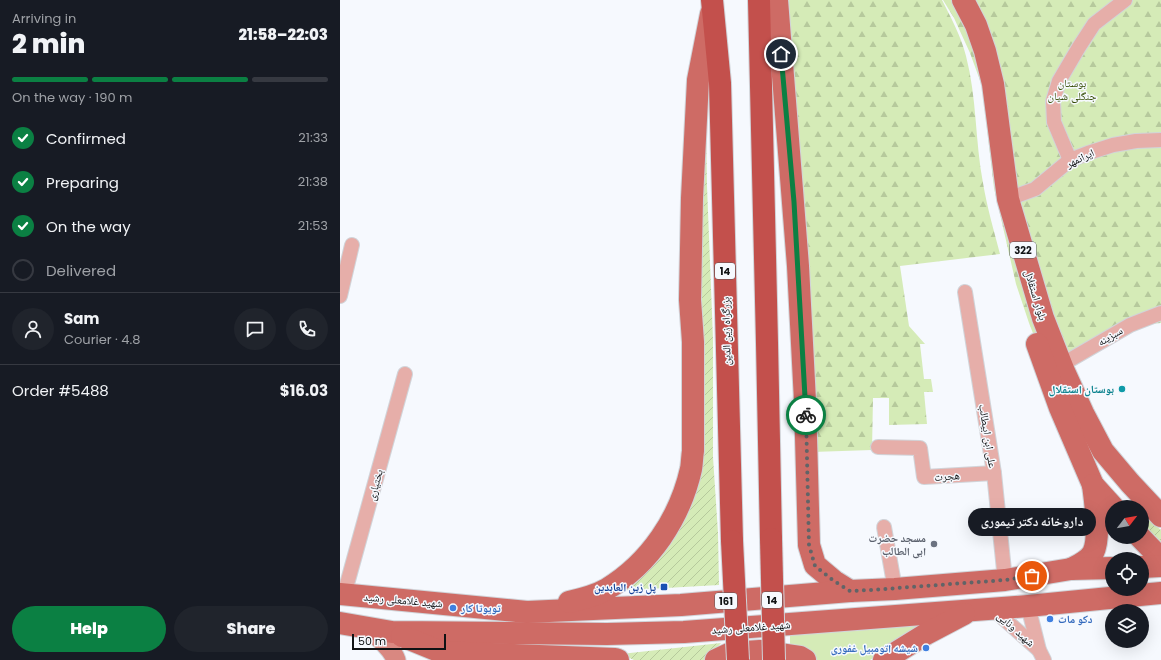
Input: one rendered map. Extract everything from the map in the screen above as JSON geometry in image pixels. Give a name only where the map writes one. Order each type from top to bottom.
[{"type":"highway","name":"14","points":[[759,0],[774,660]]},
{"type":"highway","name":"بزرگراه زین الدین","points":[[712,2],[720,83],[732,541],[738,660]]},
{"type":"main road","points":[[777,0],[794,202],[805,401],[809,545],[815,566],[810,582],[795,610],[783,624]]},
{"type":"main road","name":"بلوار استقلال","points":[[949,0],[967,36],[975,62],[980,87],[995,203],[1030,324],[1060,408],[1093,485],[1107,500]]},
{"type":"main road","name":"بلوار استقلال","points":[[963,0],[976,25],[985,51],[993,84],[1008,199],[1043,318],[1061,365],[1083,413],[1103,451],[1161,516]]},
{"type":"main road","points":[[527,612],[585,598],[606,590],[639,565],[648,555],[676,514],[691,469],[693,342],[690,300],[692,198],[698,80],[712,2]]},
{"type":"main road","points":[[1130,483],[1161,505]]},
{"type":"main road","points":[[1071,570],[1084,562],[1092,553],[1096,544],[1097,518],[1093,485]]},
{"type":"main road","points":[[1147,544],[1161,558]]},
{"type":"main road","points":[[815,566],[850,591]]},
{"type":"main road","points":[[1149,567],[1161,566]]},
{"type":"main road","name":"شهید غلامعلی رشید","points":[[342,595],[527,612],[681,605],[850,591],[894,589],[1005,580],[1071,570],[1105,568]]},
{"type":"main road","name":"شهید غلامعلی رشید","points":[[340,623],[392,632],[607,634],[684,632],[971,611],[1161,594]]},
{"type":"main road","points":[[884,660],[926,634],[971,611]]},
{"type":"main road","points":[[368,628],[382,641],[395,656],[396,660]]},
{"type":"main road","points":[[392,632],[441,652],[615,660]]},
{"type":"main road","points":[[716,660],[731,653],[760,651],[800,657],[805,660]]},
{"type":"street","points":[[1070,160],[1054,122],[1053,101],[1059,81],[1094,24],[1125,0]]},
{"type":"street","name":"ایرانمهر","points":[[1008,199],[1036,188],[1070,160],[1088,153],[1113,145],[1136,141],[1161,140]]},
{"type":"street","points":[[340,296],[352,245]]},
{"type":"street","name":"علی ابن ابیطالب","points":[[965,292],[994,473],[1005,580]]},
{"type":"street","name":"سبزینه","points":[[1061,365],[1130,324],[1161,313]]},
{"type":"street","name":"بختیاری","points":[[342,595],[405,374]]},
{"type":"street","name":"هجرت","points":[[878,447],[920,448],[924,477],[994,473]]},
{"type":"street","points":[[884,527],[894,589]]},
{"type":"street","name":"شهید ونایی","points":[[1028,606],[1041,655]]},
{"type":"street","name":"شهید ونایی","points":[[993,609],[1041,655]]},
{"type":"green space","points":[[782,0],[942,0],[956,27],[970,72],[980,167],[1000,254],[900,266],[909,326],[925,344],[920,344],[924,379],[931,379],[933,392],[924,392],[927,424],[889,425],[889,398],[873,398],[872,450],[812,452]]},
{"type":"green space","name":"بوستان جنگلی شیان","points":[[943,0],[1161,0],[1161,323],[1150,324],[1118,334],[1050,377],[1016,284],[994,188],[982,86],[970,53],[954,18]]},
{"type":"green space","points":[[706,125],[713,339],[713,457],[718,533],[719,585],[613,591],[677,523],[697,323]]},
{"type":"green space","points":[[1149,520],[1161,530],[1161,545],[1149,534]]},
{"type":"green space","points":[[939,622],[893,644],[870,660],[812,660],[790,646],[790,631]]},
{"type":"green space","points":[[721,643],[706,660],[634,660],[621,654]]},
{"type":"way so far","points":[[806,415],[809,545],[815,566],[834,581],[850,591],[1005,580],[1032,576]]},
{"type":"place","name":"بوستان استقلال","points":[[1122,389]]},
{"type":"place","name":"مسجد حضرت ابی الطالب","points":[[934,544]]},
{"type":"place","name":"داروخانه دکتر تیموری","points":[[1032,576]]},
{"type":"place","name":"پل زین العابدین","points":[[664,587]]},
{"type":"place","name":"تویوتا کار","points":[[453,608]]},
{"type":"place","name":"دکو مات","points":[[1050,619]]},
{"type":"place","name":"شیشه اتومبیل غفوری","points":[[926,648]]},
{"type":"route","points":[[781,54],[794,202],[806,415]]}]
